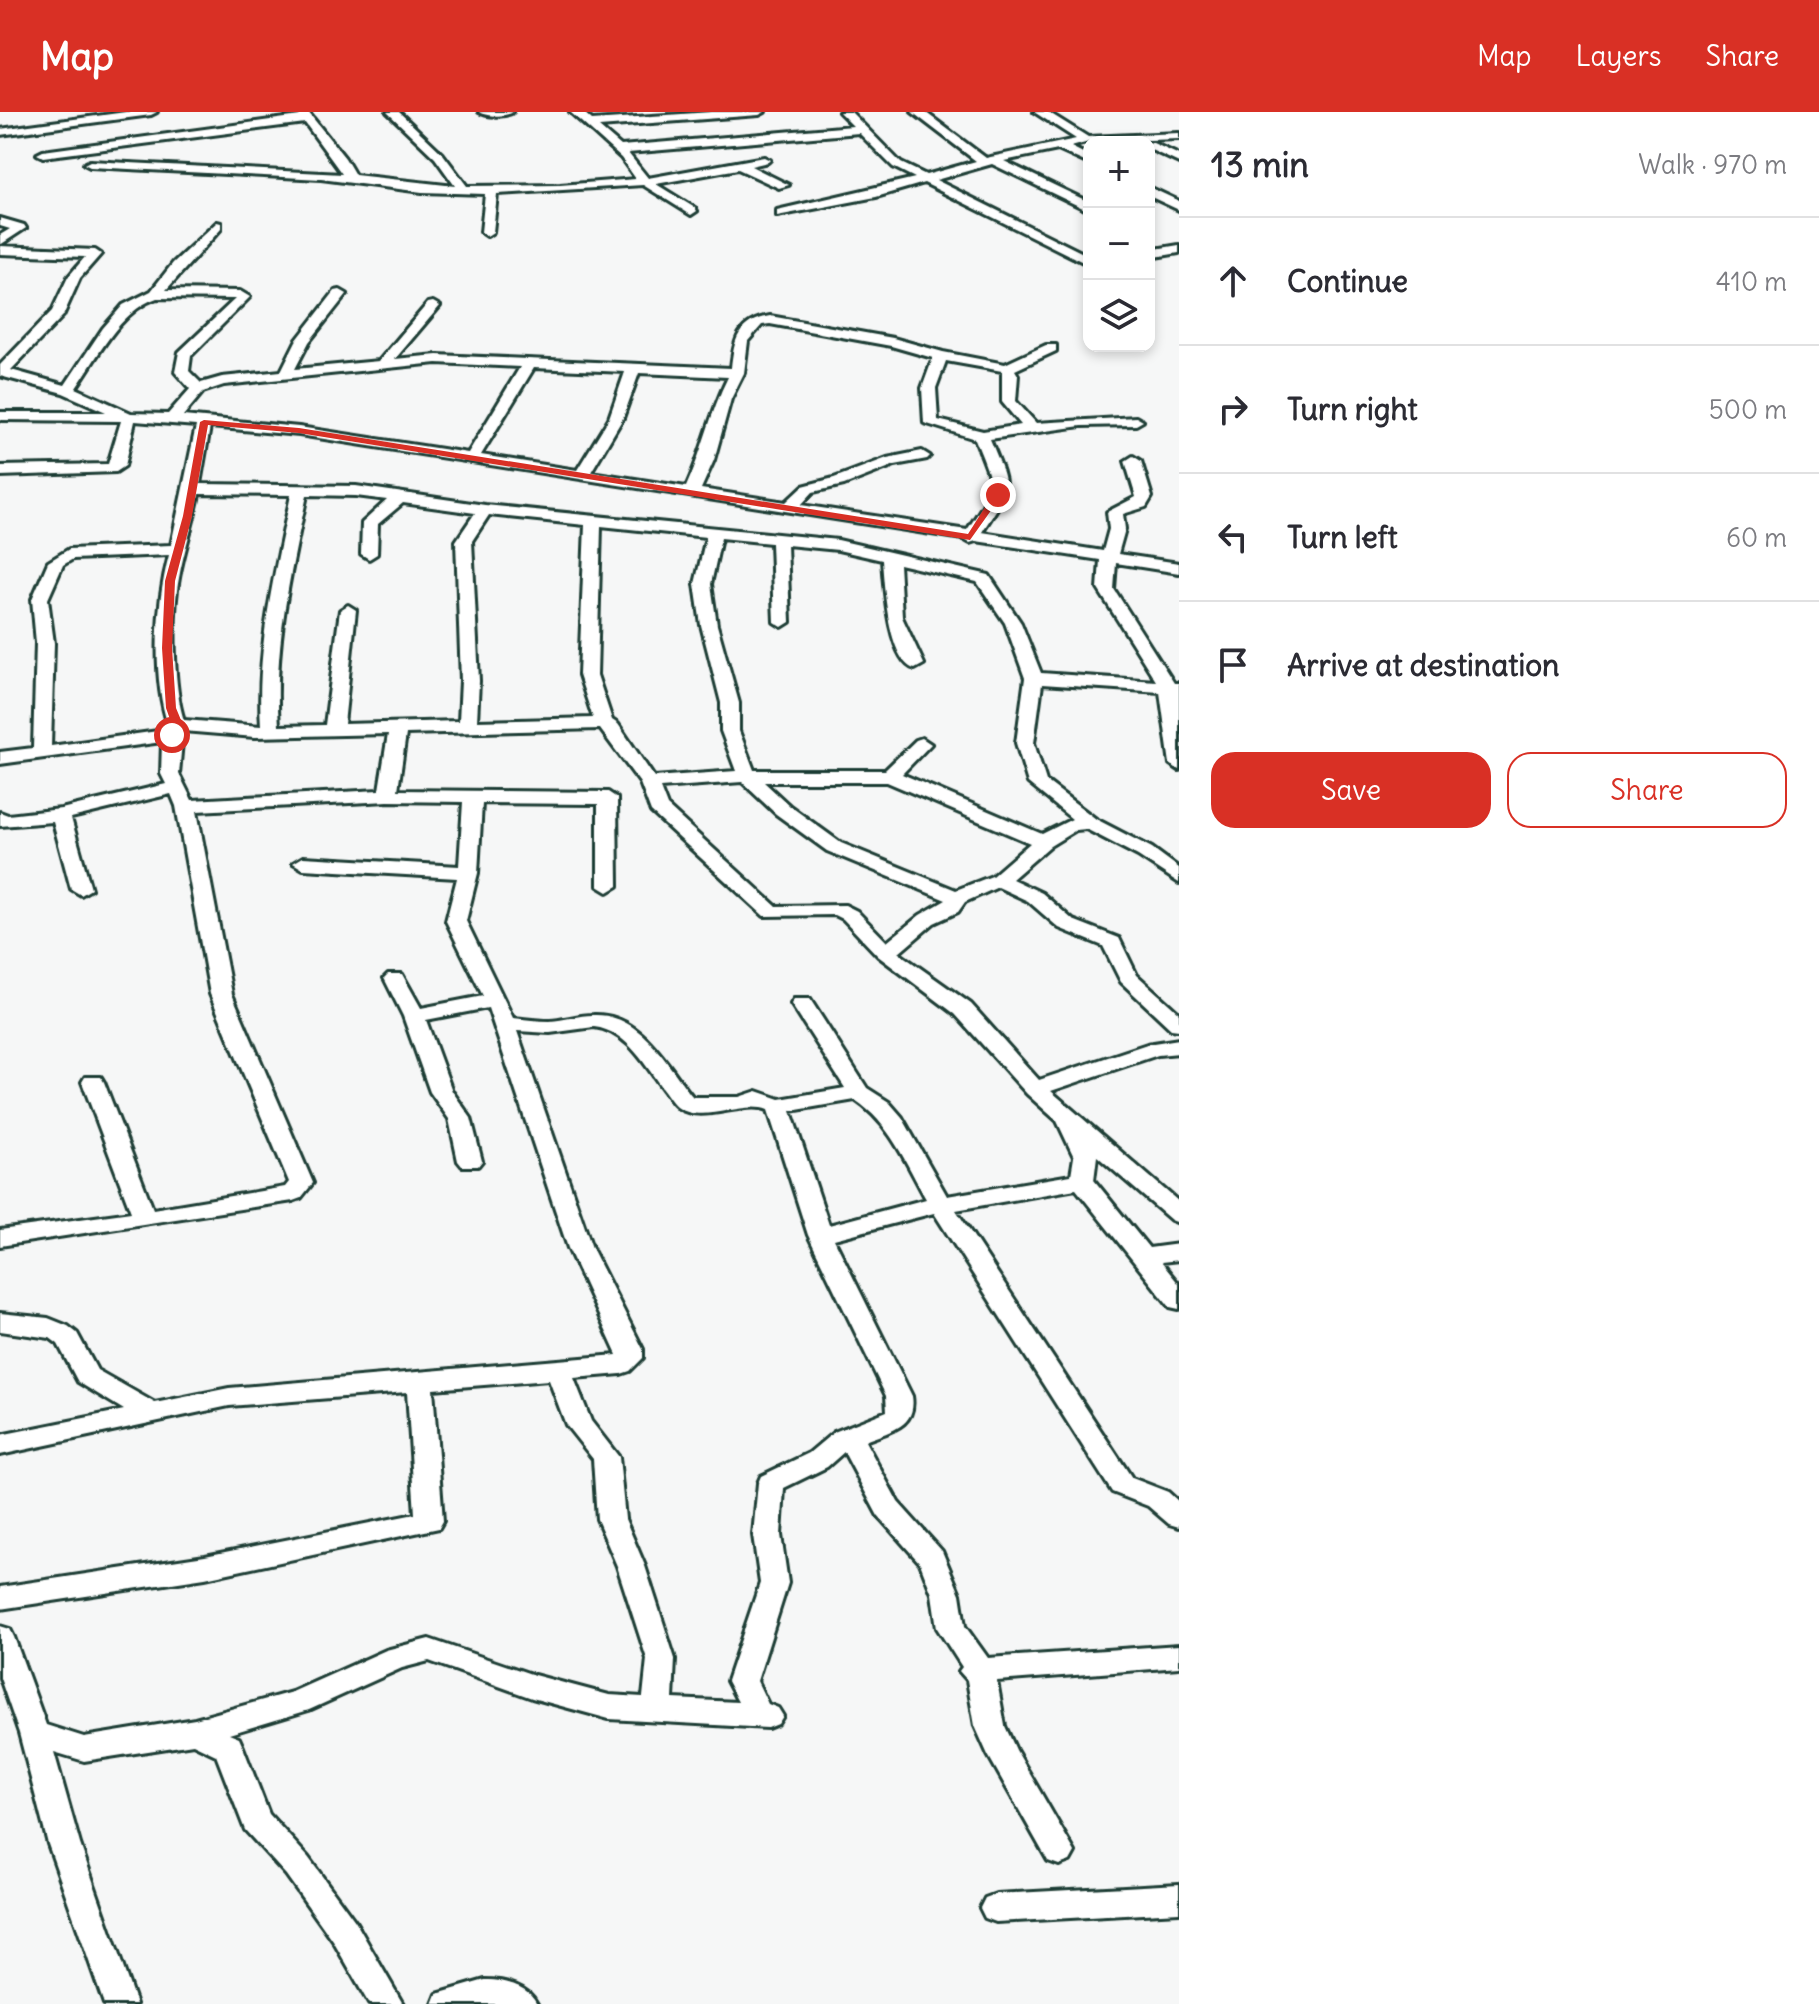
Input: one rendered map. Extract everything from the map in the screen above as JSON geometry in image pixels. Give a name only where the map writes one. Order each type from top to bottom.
[{"type":"street","points":[[0,132],[151,112]]},
{"type":"street","points":[[158,112],[181,151]]},
{"type":"street","points":[[393,112],[445,163],[463,189]]},
{"type":"street","points":[[485,112],[507,112]]},
{"type":"street","points":[[576,112],[619,150],[644,181],[691,211]]},
{"type":"street","points":[[590,124],[759,112]]},
{"type":"street","points":[[845,112],[897,165],[1083,258]]},
{"type":"street","points":[[918,112],[988,161],[1083,204]]},
{"type":"street","points":[[1040,112],[1083,139]]},
{"type":"street","points":[[90,164],[181,151],[304,115],[341,160],[350,177]]},
{"type":"street","points":[[619,150],[861,129]]},
{"type":"street","points":[[1155,140],[1179,136]]},
{"type":"street","points":[[781,213],[988,161],[1083,142]]},
{"type":"street","points":[[1059,146],[1083,158]]},
{"type":"street","points":[[1155,148],[1179,160]]},
{"type":"street","points":[[43,154],[181,151],[423,188],[491,191],[644,181],[764,160]]},
{"type":"street","points":[[740,166],[783,185]]},
{"type":"street","points":[[487,232],[491,191]]},
{"type":"street","points":[[1155,194],[1179,206]]},
{"type":"street","points":[[0,222],[20,228],[0,248]]},
{"type":"street","points":[[156,294],[217,226]]},
{"type":"street","points":[[0,248],[95,254],[74,277],[58,313],[0,372],[68,390],[129,417]]},
{"type":"street","points":[[1155,253],[1179,249]]},
{"type":"street","points":[[68,390],[108,331],[128,308],[141,299],[156,294],[234,294],[243,297],[184,355],[182,372],[198,389]]},
{"type":"street","points":[[287,372],[303,341],[340,294]]},
{"type":"street","points":[[385,362],[433,306]]},
{"type":"street","points":[[691,493],[706,460],[724,399],[737,373],[741,340],[762,321],[893,342],[941,356],[1007,368],[1051,348]]},
{"type":"street","points":[[941,356],[930,380],[931,423],[968,430],[981,436],[1081,422],[1136,421]]},
{"type":"street","points":[[172,419],[198,389],[233,378],[385,362],[437,359],[737,373]]},
{"type":"street","points":[[472,458],[530,362]]},
{"type":"street","points":[[581,476],[616,418],[634,366]]},
{"type":"street","points":[[1007,368],[1011,375],[1009,402],[1029,422],[1027,428]]},
{"type":"street","points":[[0,416],[172,419],[299,431],[970,538],[1179,568]]},
{"type":"street","points":[[0,471],[111,469],[117,466],[129,417]]},
{"type":"street","points":[[0,1238],[293,1193],[301,1183],[221,994],[182,796],[170,774],[174,730],[167,648],[170,581],[193,489],[204,422]]},
{"type":"street","points":[[970,538],[998,495],[1000,483],[981,436]]},
{"type":"street","points":[[789,508],[808,489],[839,482],[892,461],[922,456]]},
{"type":"street","points":[[1133,461],[1144,497],[1140,504],[1115,512],[1117,529],[1114,548],[1108,556],[1106,589],[1173,688],[1179,764]]},
{"type":"street","points":[[193,489],[300,489],[400,497],[485,510],[715,531],[838,545],[983,578],[1013,623],[1034,678],[1025,743],[1037,783],[1089,823],[1145,852],[1179,877]]},
{"type":"street","points":[[270,731],[267,688],[280,586],[300,489]]},
{"type":"street","points":[[369,554],[370,523],[400,497]]},
{"type":"street","points":[[468,725],[470,681],[464,541],[485,510]]},
{"type":"street","points":[[593,521],[588,675],[604,723]]},
{"type":"street","points":[[715,531],[703,584],[709,625],[730,703],[730,731],[747,776],[783,810],[834,847],[958,898]]},
{"type":"street","points":[[779,539],[782,622]]},
{"type":"street","points":[[42,752],[45,643],[40,599],[56,562],[69,554],[178,550]]},
{"type":"street","points":[[890,555],[894,617],[915,664]]},
{"type":"street","points":[[334,728],[348,610]]},
{"type":"street","points":[[1034,678],[1173,688]]},
{"type":"street","points":[[0,758],[174,730],[270,731],[604,723],[612,728],[649,783],[658,808],[771,912],[838,909],[850,915],[885,952],[963,1009],[1035,1089],[1179,1215]]},
{"type":"street","points":[[388,795],[398,727]]},
{"type":"street","points":[[890,776],[922,744]]},
{"type":"street","points":[[649,783],[747,776],[890,776],[1043,842]]},
{"type":"street","points":[[0,818],[4,821],[61,815],[182,796],[608,798],[608,886]]},
{"type":"street","points":[[0,1445],[229,1397],[621,1365],[630,1358],[630,1349],[580,1248],[496,1000],[456,921],[468,873],[473,797]]},
{"type":"street","points":[[61,815],[81,889]]},
{"type":"street","points":[[885,952],[903,942],[927,919],[951,908],[958,898],[972,889],[999,880],[1043,842],[1071,825],[1089,823]]},
{"type":"street","points":[[303,863],[468,873]]},
{"type":"street","points":[[999,880],[1035,897],[1066,924],[1112,942],[1128,978],[1179,1024]]},
{"type":"street","points":[[395,978],[414,1016],[441,1092],[460,1118],[470,1161]]},
{"type":"street","points":[[414,1016],[496,1000]]},
{"type":"street","points":[[802,1004],[859,1093],[881,1107],[894,1122],[940,1204],[1122,1485],[1158,1499],[1179,1517]]},
{"type":"street","points":[[505,1024],[550,1027],[594,1021],[613,1023],[624,1028],[636,1040],[685,1102],[695,1105],[742,1104],[757,1098],[778,1106],[859,1093]]},
{"type":"street","points":[[1035,1089],[1155,1049],[1179,1046]]},
{"type":"street","points":[[93,1082],[145,1218]]},
{"type":"street","points":[[34,1733],[72,1747],[96,1749],[195,1731],[299,1702],[396,1658],[429,1650],[532,1686],[609,1707],[764,1716],[742,1681],[774,1583],[767,1535],[771,1483],[818,1460],[849,1436],[897,1417],[901,1409],[899,1396],[820,1235],[778,1106]]},
{"type":"street","points":[[1067,1118],[1086,1157],[1082,1181],[1179,1301]]},
{"type":"street","points":[[820,1235],[940,1204],[1082,1181]]},
{"type":"street","points":[[1142,1257],[1179,1252]]},
{"type":"street","points":[[0,1322],[48,1327],[59,1332],[68,1339],[87,1376],[149,1412]]},
{"type":"street","points":[[558,1370],[579,1425],[606,1457],[611,1519],[631,1566],[661,1659],[657,1709]]},
{"type":"street","points":[[0,1598],[205,1567],[429,1521],[419,1381]]},
{"type":"street","points":[[849,1436],[888,1509],[932,1558],[946,1594],[951,1628],[977,1670],[990,1726],[1003,1755],[1059,1852]]},
{"type":"street","points":[[0,1637],[34,1733],[64,1844],[120,2004]]},
{"type":"street","points":[[977,1670],[1179,1656]]},
{"type":"street","points":[[195,1731],[228,1747],[256,1821],[297,1866],[344,1931],[387,2004]]},
{"type":"street","points":[[996,1908],[1179,1898]]},
{"type":"street","points":[[449,2004],[487,1993],[502,1994],[521,2004]]},
{"type":"route","points":[[172,735],[177,725],[171,708],[167,648],[170,581],[187,516],[204,422],[299,431],[970,538],[998,495]]}]
